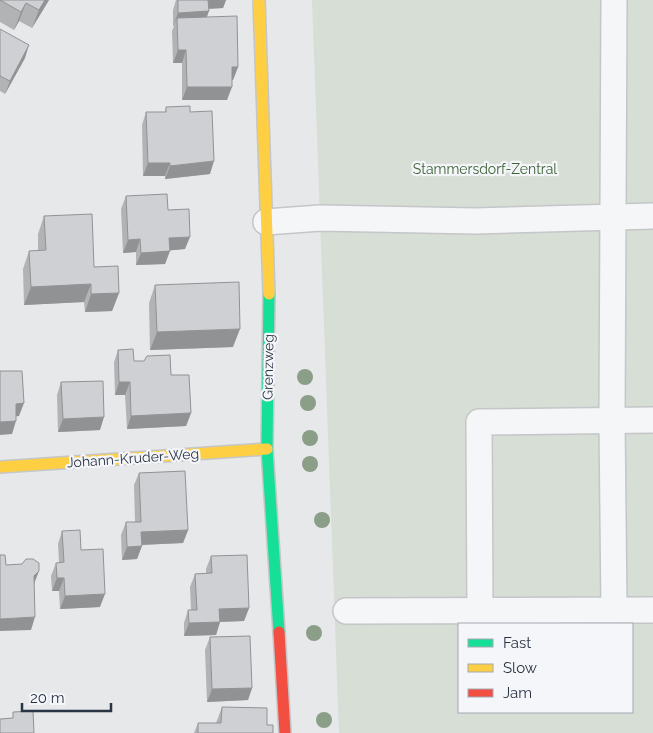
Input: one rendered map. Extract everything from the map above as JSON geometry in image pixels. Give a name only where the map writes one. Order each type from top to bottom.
[{"type":"street","name":"Grenzweg","points":[[259,0],[269,271],[267,449],[286,733]]},
{"type":"street","points":[[614,0],[612,420],[614,610]]},
{"type":"street","points":[[266,222],[320,218],[475,221],[613,215],[653,216]]},
{"type":"street","points":[[480,610],[479,422],[653,420]]},
{"type":"street","name":"Johann-Kruder-Weg","points":[[0,467],[267,449]]},
{"type":"street","points":[[346,611],[653,610]]},
{"type":"green space","name":"Stammersdorf-Zentral","points":[[312,0],[653,0],[653,733],[339,733]]},
{"type":"building","points":[[0,0],[45,0],[39,10],[26,3],[21,12]]},
{"type":"building","points":[[178,0],[208,0],[209,11],[178,13]]},
{"type":"building","points":[[237,16],[238,67],[232,67],[232,87],[187,87],[186,50],[178,50],[177,18]]},
{"type":"building","points":[[0,29],[29,45],[10,81],[0,76]]},
{"type":"building","points":[[190,106],[190,112],[212,111],[214,161],[170,166],[170,163],[148,163],[146,112],[166,112],[166,107]]},
{"type":"building","points":[[167,194],[168,210],[189,209],[190,237],[169,238],[170,251],[141,253],[140,239],[128,240],[126,196]]},
{"type":"building","points":[[92,214],[94,267],[118,266],[119,293],[91,294],[91,284],[31,287],[29,251],[46,250],[44,216]]},
{"type":"building","points":[[239,282],[240,329],[157,332],[155,285]]},
{"type":"building","points":[[133,349],[134,361],[144,361],[147,356],[170,355],[171,375],[189,375],[191,413],[131,416],[130,382],[119,382],[118,350]]},
{"type":"building","points":[[0,371],[22,371],[24,403],[16,404],[16,421],[0,422]]},
{"type":"building","points":[[103,381],[104,417],[63,419],[61,382]]},
{"type":"building","points":[[185,471],[188,530],[141,532],[142,546],[127,547],[126,522],[141,522],[139,473]]},
{"type":"building","points":[[80,530],[81,550],[103,549],[105,594],[65,596],[64,578],[57,578],[56,563],[64,562],[62,531]]},
{"type":"building","points":[[0,555],[5,555],[6,565],[22,564],[26,559],[33,559],[39,563],[39,571],[34,576],[35,617],[0,619]]},
{"type":"building","points":[[247,555],[249,608],[219,609],[220,622],[189,623],[188,610],[197,610],[195,574],[212,573],[211,556]]},
{"type":"building","points":[[250,636],[252,688],[212,689],[210,637]]},
{"type":"building","points":[[222,707],[267,708],[267,725],[273,725],[273,733],[198,733],[198,723],[221,723]]},
{"type":"building","points":[[33,711],[34,733],[0,733],[0,719],[13,718],[13,712]]},
{"type":"traffic: fast","points":[[269,294],[267,449],[279,632]]},
{"type":"traffic: slow","points":[[259,0],[269,294]]},
{"type":"traffic: slow","points":[[0,467],[267,449]]},
{"type":"traffic: jam","points":[[279,632],[285,733]]}]
